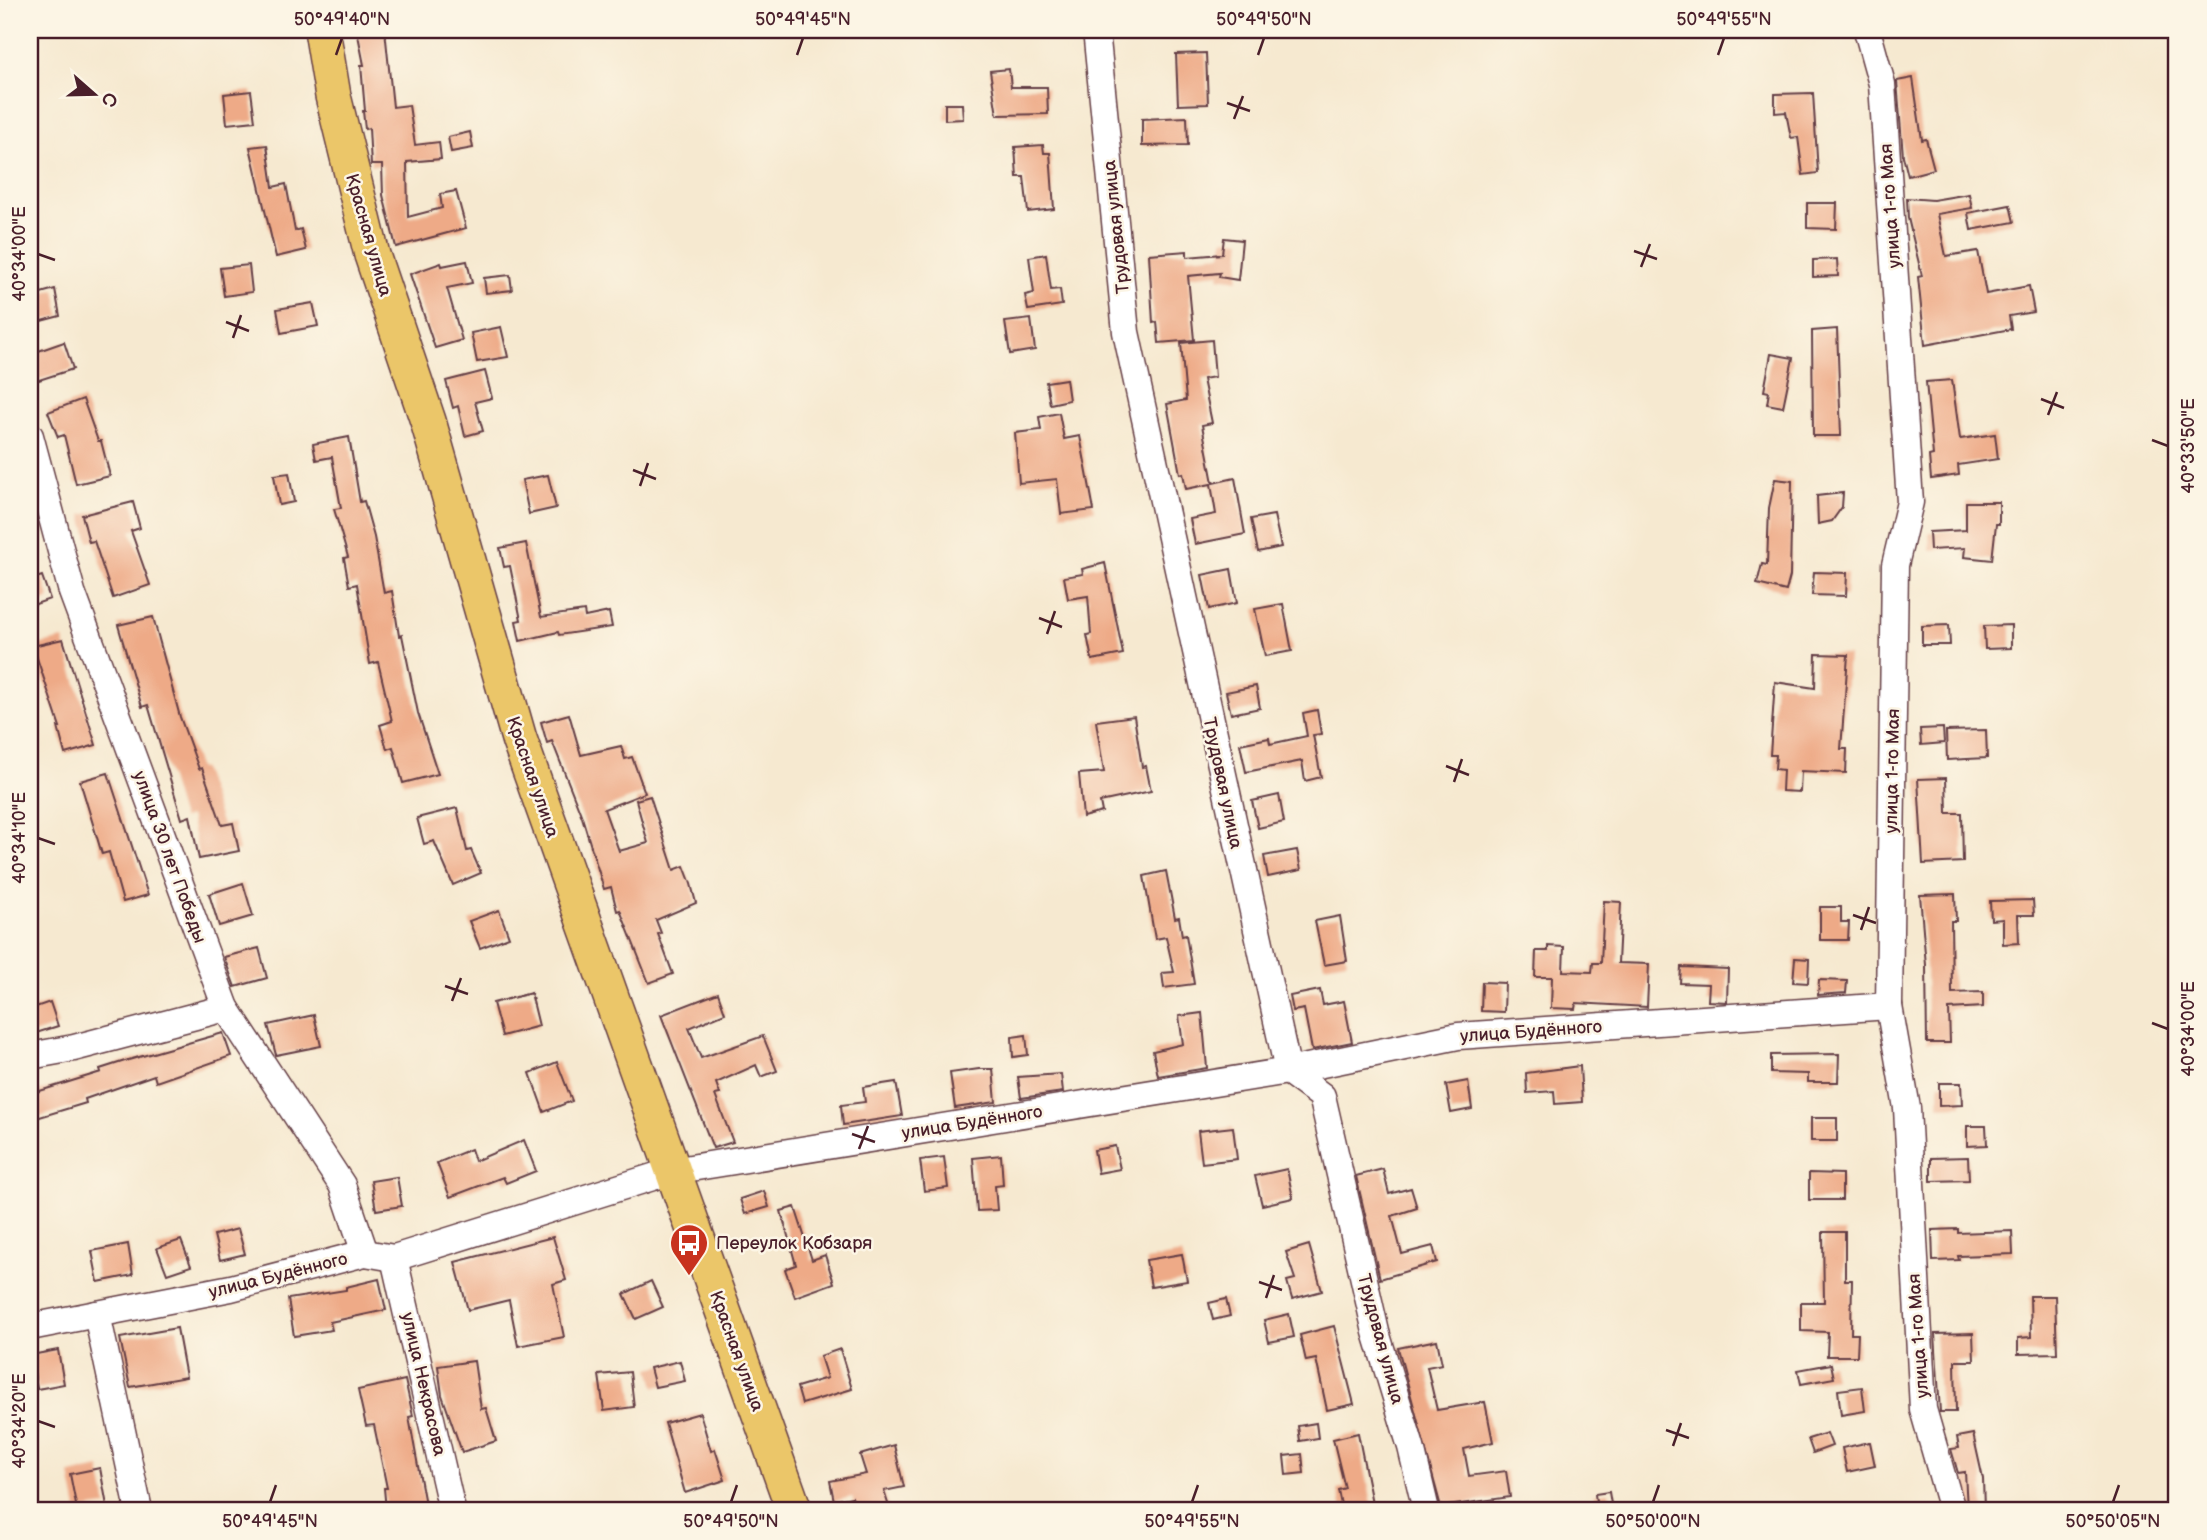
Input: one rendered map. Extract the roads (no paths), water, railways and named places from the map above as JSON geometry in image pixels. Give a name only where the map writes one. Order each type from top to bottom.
[{"type":"main road","name":"Красная улица","points":[[322,30],[333,96],[372,255],[428,421],[519,739],[794,1510]]},
{"type":"street","name":"Трудовая улица","points":[[1096,30],[1126,332],[1288,1071],[1322,1096],[1376,1332],[1411,1447],[1426,1510]]},
{"type":"street","name":"улица 1-го Мая","points":[[1867,30],[1882,84],[1910,502],[1895,565],[1889,1006],[1907,1108],[1923,1409],[1952,1510]]},
{"type":"street","name":"улица 30 лет Победы","points":[[30,436],[72,592],[226,1008],[342,1185],[365,1253]]},
{"type":"street","name":"улица Будённого","points":[[30,1327],[231,1288],[365,1253],[394,1258],[672,1171],[1288,1071],[1458,1035],[1889,1006]]},
{"type":"street","points":[[30,1056],[74,1048],[226,1008]]},
{"type":"street","name":"улица Некрасова","points":[[394,1258],[452,1510]]},
{"type":"street","points":[[97,1314],[139,1510]]},
{"type":"place","name":"Переулок Кобзаря","points":[[689,1277]]}]
